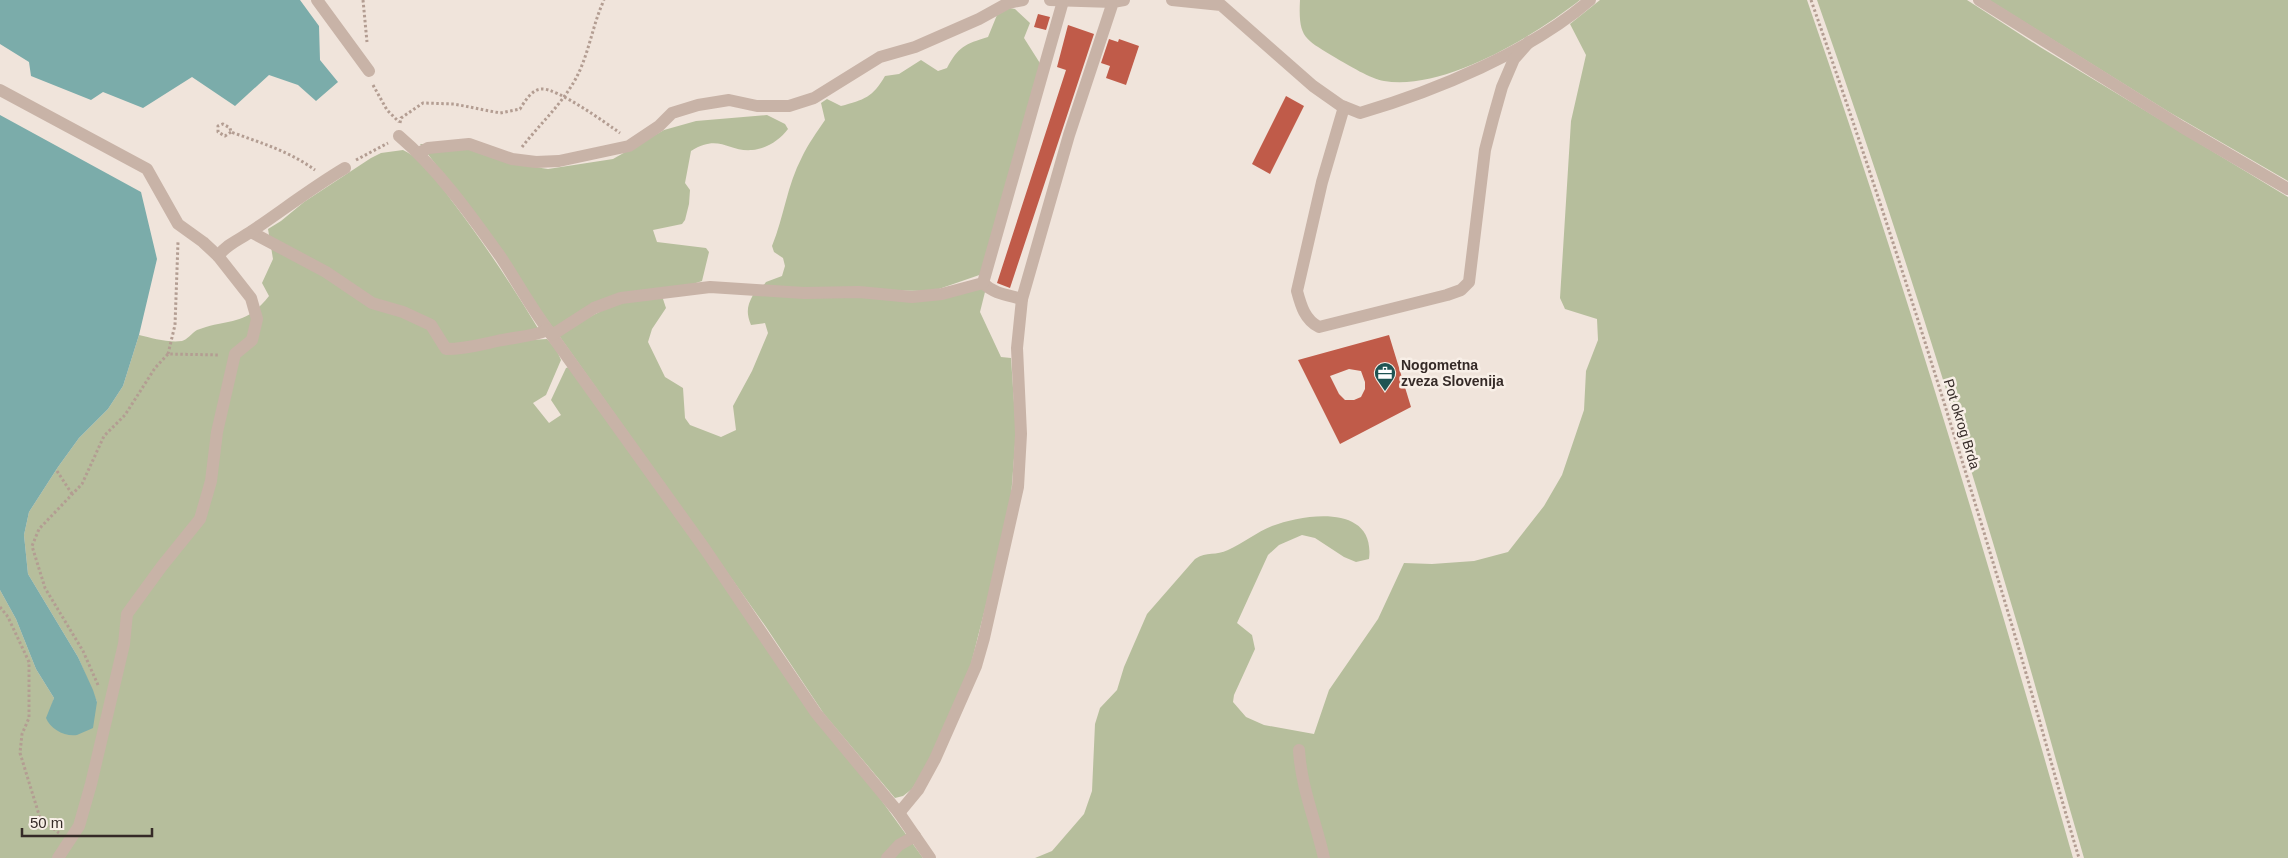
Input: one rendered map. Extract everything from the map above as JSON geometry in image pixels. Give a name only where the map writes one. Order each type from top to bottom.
[{"type":"street","points":[[317,0],[369,71]]},
{"type":"street","points":[[419,153],[428,148],[469,144],[512,159],[536,162],[559,161],[629,146],[659,126],[672,113],[698,105],[729,100],[757,106],[789,106],[814,98],[880,57],[915,47],[979,19],[1008,3],[1023,0]]},
{"type":"street","points":[[1172,0],[1222,2],[1313,86],[1344,107],[1360,113],[1434,89],[1529,42],[1590,0]]},
{"type":"street","points":[[1978,0],[2182,128],[2288,189]]},
{"type":"street","points":[[899,813],[918,790],[935,759],[976,666],[1018,487],[1020,434],[1017,348],[1022,299],[1069,134],[1117,1],[1057,1],[983,283]]},
{"type":"street","points":[[1344,107],[1322,182],[1297,291],[1302,309],[1312,324],[1319,327],[1447,295],[1461,290],[1469,282],[1485,150],[1492,118],[1514,59],[1529,42]]},
{"type":"street","points":[[0,90],[147,169],[178,224],[203,242],[218,256],[251,298],[258,319],[252,340],[235,354],[216,432],[211,481],[200,519],[127,614],[124,644],[91,784],[79,826],[58,858]]},
{"type":"street","points":[[399,136],[419,153],[463,206],[500,257],[530,305],[705,548],[816,713],[899,813],[930,858]]},
{"type":"street","points":[[218,256],[225,246],[251,232],[324,180],[345,168]]},
{"type":"street","points":[[251,232],[326,272],[372,303],[403,312],[430,325],[446,349],[465,349],[498,340],[550,333],[594,308],[621,298],[710,287],[804,292],[859,292],[912,297],[942,294],[983,283]]},
{"type":"street","points":[[983,283],[988,288],[1002,294],[1022,299]]},
{"type":"street","points":[[1299,750],[1300,773],[1316,823],[1324,858]]},
{"type":"street","points":[[887,858],[899,845],[915,836]]},
{"type":"path","points":[[512,159],[575,80],[586,56],[597,14],[604,0]]},
{"type":"path","name":"Pot okrog Brda","points":[[1811,0],[1860,139],[1936,375],[2011,621],[2079,858]]},
{"type":"path","points":[[345,168],[362,155],[399,136],[401,118],[424,103],[454,104],[500,112],[520,109],[531,94],[541,88],[555,90],[624,136]]},
{"type":"path","points":[[231,132],[273,146],[300,159],[324,180]]},
{"type":"path","points":[[99,687],[97,678],[83,651],[45,588],[32,546],[39,529],[82,484],[104,436],[125,415],[155,368],[168,354],[175,325],[178,224]]},
{"type":"path","points":[[168,354],[196,356],[235,354]]},
{"type":"path","points":[[57,471],[72,494]]},
{"type":"path","points":[[0,607],[12,625],[29,662],[29,718],[22,734],[20,753],[40,818],[58,832],[72,838]]},
{"type":"green space","points":[[1300,0],[1580,0],[1539,29],[1488,58],[1434,78],[1408,82],[1384,81],[1373,78],[1310,42],[1300,23]]},
{"type":"green space","points":[[1600,0],[1807,0],[1913,320],[2011,642],[2073,858],[1035,858],[1052,851],[1084,814],[1092,791],[1095,724],[1100,708],[1117,690],[1124,667],[1147,614],[1195,559],[1204,555],[1224,552],[1272,526],[1302,518],[1336,517],[1350,521],[1362,529],[1368,541],[1369,559],[1356,562],[1344,557],[1315,538],[1302,535],[1279,545],[1268,555],[1237,623],[1252,635],[1255,649],[1234,695],[1233,702],[1246,717],[1264,725],[1314,734],[1329,690],[1378,619],[1404,563],[1432,564],[1474,561],[1508,552],[1544,506],[1562,475],[1584,410],[1586,371],[1598,340],[1597,319],[1565,309],[1560,298],[1571,121],[1586,55],[1570,24]]},
{"type":"green space","points":[[1817,0],[1967,0],[2040,47],[2288,197],[2288,858],[2084,858],[2018,626],[1940,370],[1868,147]]},
{"type":"green space","points":[[1989,0],[2288,0],[2288,181],[2169,112]]},
{"type":"green space","points":[[1010,8],[1015,9],[1030,23],[1024,38],[1043,68],[991,271],[933,291],[761,289],[766,282],[782,276],[785,266],[783,258],[774,252],[772,246],[797,168],[807,147],[825,120],[821,103],[827,99],[841,106],[856,102],[872,93],[885,76],[899,74],[921,60],[938,71],[947,68],[955,55],[963,47],[988,37],[997,15]]},
{"type":"green space","points":[[767,115],[785,124],[788,129],[781,137],[767,146],[744,150],[716,143],[701,146],[691,151],[685,183],[690,190],[685,220],[682,224],[653,230],[657,242],[706,248],[709,252],[702,281],[684,287],[644,292],[553,328],[454,188],[420,144],[462,145],[509,163],[548,169],[613,159],[664,130],[696,121]]},
{"type":"green space","points":[[403,150],[419,160],[432,174],[499,267],[539,330],[530,340],[547,339],[556,349],[561,360],[546,395],[533,403],[549,423],[561,415],[551,400],[566,368],[569,367],[923,858],[0,858],[0,590],[16,619],[36,669],[54,698],[52,705],[97,702],[78,657],[28,574],[24,535],[29,512],[79,438],[108,409],[123,386],[139,335],[166,341],[182,341],[197,330],[236,320],[252,313],[269,296],[262,283],[273,259],[268,229],[304,202],[371,158],[381,153]]},
{"type":"green space","points":[[986,288],[980,312],[1001,357],[1011,358],[1016,432],[1010,510],[971,664],[930,760],[912,789],[903,796],[895,798],[824,714],[766,627],[560,337],[560,332],[621,301],[662,296],[666,308],[652,329],[648,342],[665,377],[683,388],[685,418],[690,425],[721,437],[736,430],[733,406],[752,371],[768,333],[765,323],[751,325],[748,310],[753,295],[789,297]]},
{"type":"water","points":[[0,0],[300,0],[319,26],[320,60],[338,82],[316,101],[298,85],[269,75],[235,106],[192,77],[143,108],[103,92],[91,100],[31,76],[29,62],[0,44]]},
{"type":"water","points":[[0,115],[141,192],[157,259],[139,335],[123,386],[108,409],[79,438],[58,467],[29,512],[24,535],[28,574],[78,657],[97,702],[93,728],[77,735],[68,735],[54,729],[48,722],[46,718],[54,698],[36,669],[16,619],[0,590]]},
{"type":"building","points":[[1038,14],[1050,17],[1046,30],[1034,27]]},
{"type":"building","points":[[1068,25],[1094,34],[1010,288],[997,283],[1066,70],[1057,67]]},
{"type":"building","points":[[1109,39],[1118,42],[1119,39],[1139,46],[1126,85],[1106,78],[1110,66],[1101,63]]},
{"type":"building","points":[[1286,96],[1304,106],[1270,174],[1252,164]]},
{"type":"building","name":"Nogometna zveza Slovenija","points":[[1389,335],[1411,407],[1340,444],[1298,360]],"holes":[[[1349,369],[1361,371],[1365,382],[1365,389],[1361,397],[1354,400],[1345,400],[1339,394],[1330,376]]]},
{"type":"place","name":"Nogometna zveza Slovenija","points":[[1385,392]]}]
